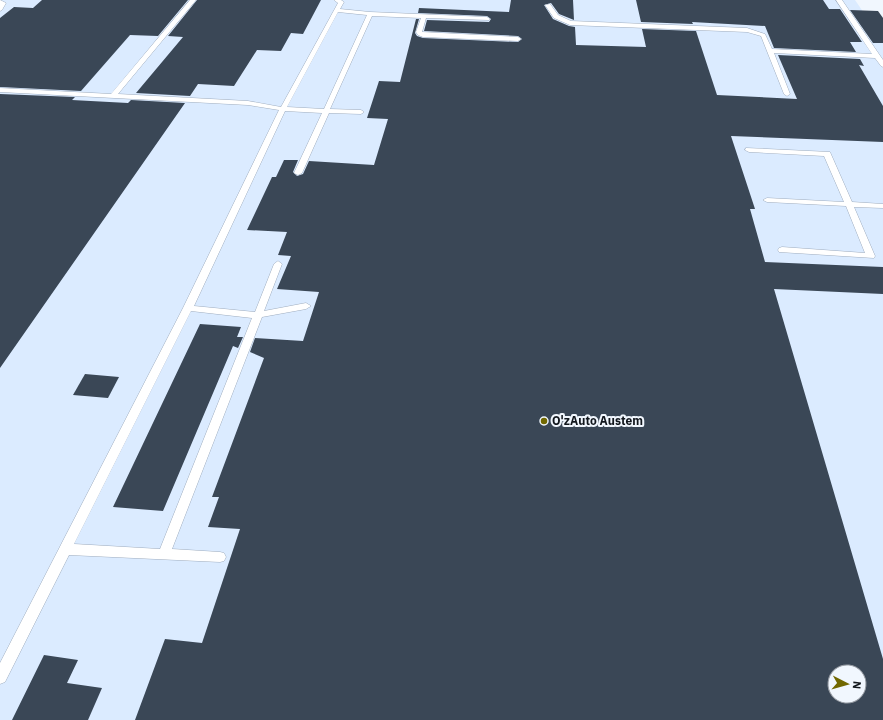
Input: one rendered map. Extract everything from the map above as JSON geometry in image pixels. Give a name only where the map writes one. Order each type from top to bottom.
[{"type":"lane","points":[[114,95],[194,0]]},
{"type":"lane","points":[[0,676],[188,308],[283,109],[340,2],[337,0]]},
{"type":"lane","points":[[839,0],[883,65]]},
{"type":"lane","points":[[0,2],[3,3],[0,9]]},
{"type":"lane","points":[[548,5],[552,14],[559,20],[570,23],[747,30],[758,32],[763,35],[787,94]]},
{"type":"lane","points":[[336,10],[370,14],[487,19]]},
{"type":"lane","points":[[298,173],[370,14]]},
{"type":"lane","points":[[424,16],[419,32],[423,35],[518,39]]},
{"type":"lane","points":[[770,51],[877,56]]},
{"type":"lane","points":[[0,90],[248,103],[283,109],[360,112]]},
{"type":"lane","points":[[749,150],[827,154],[871,256],[782,250]]},
{"type":"lane","points":[[767,200],[883,206]]},
{"type":"lane","points":[[164,554],[278,264]]},
{"type":"lane","points":[[188,308],[258,315],[306,306]]},
{"type":"lane","points":[[65,549],[220,557]]},
{"type":"shaded area","points":[[0,0],[855,0],[883,41],[883,720],[0,720]]},
{"type":"building","points":[[42,0],[188,0],[158,36],[130,35],[81,91],[0,87],[0,18],[14,7],[33,8]]},
{"type":"building","points":[[197,0],[321,0],[303,34],[291,33],[281,51],[257,50],[234,86],[198,84],[190,96],[136,93],[183,37],[168,36]]},
{"type":"building","name":"O'zAuto Austem","points":[[511,0],[573,0],[574,20],[559,14],[551,3],[544,5],[553,19],[575,27],[576,45],[646,47],[642,29],[696,31],[717,95],[797,99],[778,55],[860,59],[864,66],[859,65],[883,106],[883,142],[731,136],[755,209],[750,209],[765,262],[883,267],[883,294],[774,289],[883,659],[883,720],[135,720],[165,639],[202,643],[240,529],[208,527],[219,497],[212,497],[264,358],[250,352],[255,338],[303,341],[319,292],[277,289],[291,256],[278,255],[287,232],[247,230],[272,177],[276,177],[284,160],[298,160],[293,172],[297,176],[303,174],[309,161],[374,165],[388,119],[367,118],[379,81],[400,82],[416,19],[419,19],[415,33],[417,36],[423,38],[518,42],[522,39],[518,36],[424,31],[427,20],[489,22],[491,19],[487,16],[418,13],[419,8],[509,12]]},
{"type":"building","points":[[636,0],[823,0],[829,9],[840,9],[862,42],[850,42],[856,52],[774,48],[765,26],[692,22],[693,24],[641,22]]},
{"type":"building","points":[[850,10],[878,11],[883,18],[883,43],[873,43]]},
{"type":"building","points":[[0,94],[75,97],[72,100],[128,103],[131,100],[185,103],[0,368]]},
{"type":"building","points":[[200,324],[241,327],[237,337],[243,337],[238,348],[233,346],[163,511],[113,507]]},
{"type":"building","points":[[85,374],[119,377],[108,398],[73,395]]},
{"type":"building","points":[[44,655],[78,660],[67,683],[102,688],[88,720],[12,720]]},
{"type":"place","name":"O'zAuto Austem","points":[[544,421]]}]
